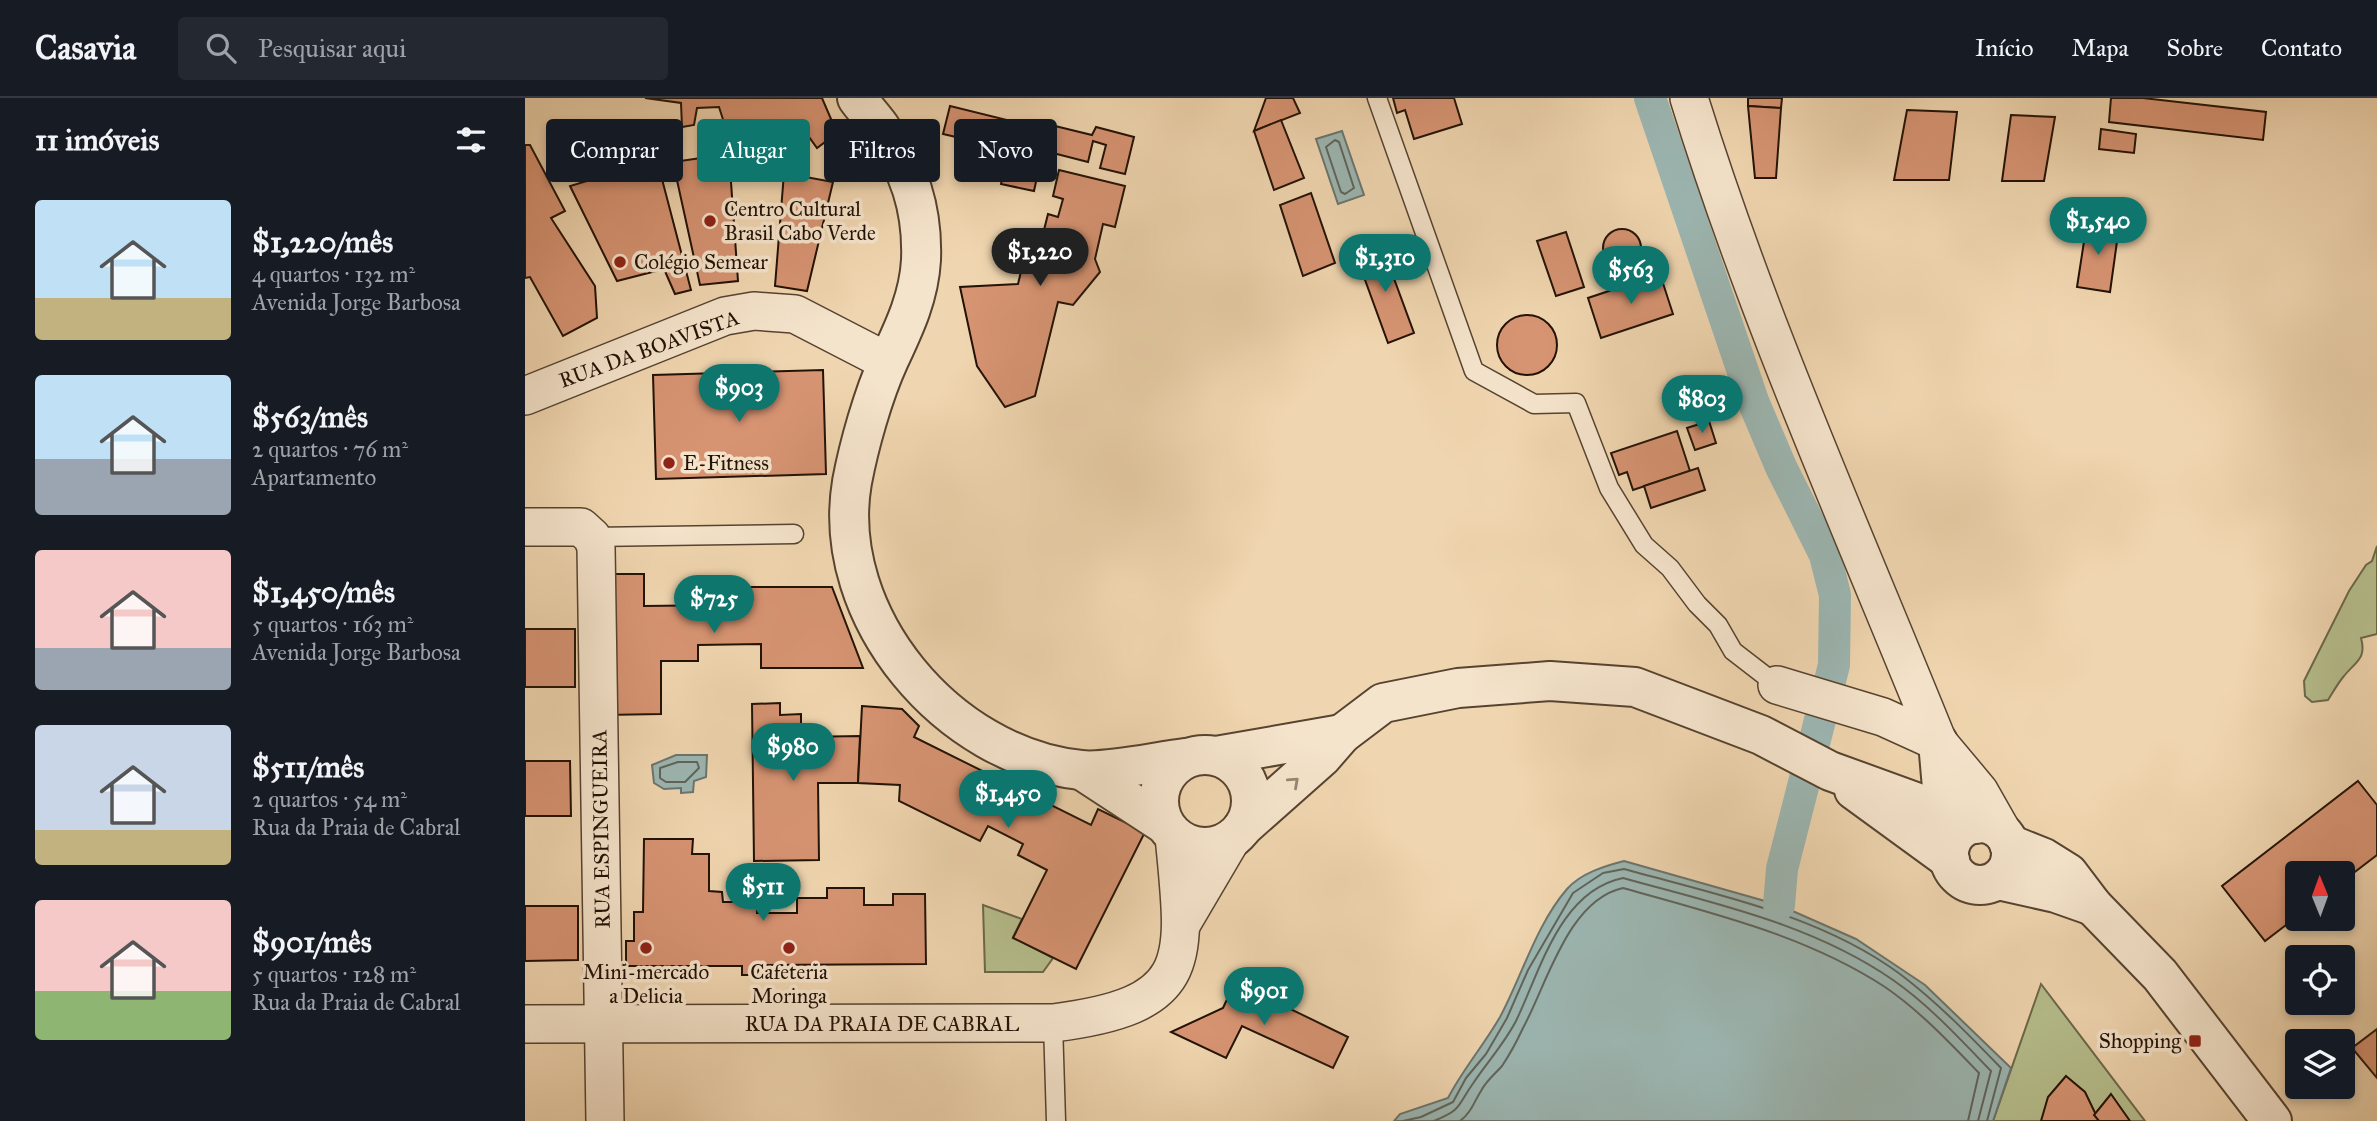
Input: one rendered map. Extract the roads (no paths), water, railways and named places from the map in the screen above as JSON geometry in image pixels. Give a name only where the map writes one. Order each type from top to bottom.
[{"type":"street","points":[[857,98],[899,155],[919,210],[921,261],[908,325],[888,362],[859,452],[851,496],[851,538],[856,575],[871,612],[900,659],[928,695],[955,720],[981,738],[1032,759],[1083,771],[1201,757],[1342,734]]},
{"type":"street","points":[[1689,98],[1719,196],[1762,308],[1938,742],[1983,828],[2009,864],[1998,880]]},
{"type":"street","name":"RUA DA BOAVISTA","points":[[525,396],[725,316],[754,312],[795,314],[888,362]]},
{"type":"street","points":[[525,527],[581,527],[592,537]]},
{"type":"street","name":"RUA ESPINGUEIRA","points":[[592,537],[596,547],[597,575],[605,1121]]},
{"type":"street","points":[[1083,771],[1169,830],[1203,847],[1219,844],[1237,832],[1322,757],[1342,734],[1383,703],[1458,688],[1550,681],[1635,687],[1761,735],[1899,809],[1983,828],[2068,873],[2093,906],[2160,975],[2272,1121]]},
{"type":"street","points":[[1777,685],[1883,717],[1938,742],[1979,791],[1983,828]]},
{"type":"street","points":[[1169,830],[1159,802],[1163,779],[1201,757],[1235,767],[1248,785],[1251,799],[1237,832]]},
{"type":"street","points":[[1899,809],[1950,860]]},
{"type":"street","points":[[1983,828],[1958,832],[1952,841],[1950,860],[1953,870],[1968,883],[1979,885],[1998,880],[2056,893],[2093,906]]},
{"type":"street","name":"RUA DA PRAIA DE CABRAL","points":[[525,1024],[1053,1023],[1100,1017],[1141,1003],[1170,976],[1180,947],[1182,923],[1169,830]]},
{"type":"street","name":"RUA DA PRAIA DE CABRAL","points":[[1182,923],[1237,832]]},
{"type":"lane","points":[[1377,98],[1474,371],[1534,404],[1576,404],[1609,488],[1644,545],[1670,568],[1697,604],[1718,625],[1733,651],[1777,685]]},
{"type":"lane","points":[[592,537],[794,534]]},
{"type":"lane","points":[[1053,1023],[1056,1121]]},
{"type":"water","points":[[1342,131],[1364,195],[1338,204],[1316,139]]},
{"type":"water","points":[[676,755],[707,755],[706,777],[694,781],[693,792],[681,793],[681,788],[664,789],[654,783],[652,765]]},
{"type":"water","points":[[1624,861],[1779,905],[1856,939],[1925,985],[2011,1068],[1993,1121],[1394,1121],[1400,1114],[1448,1098],[1500,1017],[1556,903],[1573,883],[1586,874]]},
{"type":"waterway","points":[[1650,98],[1753,401],[1781,467],[1825,555],[1835,595],[1834,665],[1782,869],[1779,905]]},
{"type":"place","name":"Centro Cultural Brasil Cabo Verde","points":[[710,221]]},
{"type":"place","name":"Colégio Semear","points":[[620,262]]},
{"type":"place","name":"E-Fitness","points":[[669,463]]},
{"type":"place","name":"Mini-mercado a Delicia","points":[[646,948]]},
{"type":"place","name":"Cafeteria Moringa","points":[[789,948]]},
{"type":"place","name":"Shopping","points":[[2195,1041]]}]
